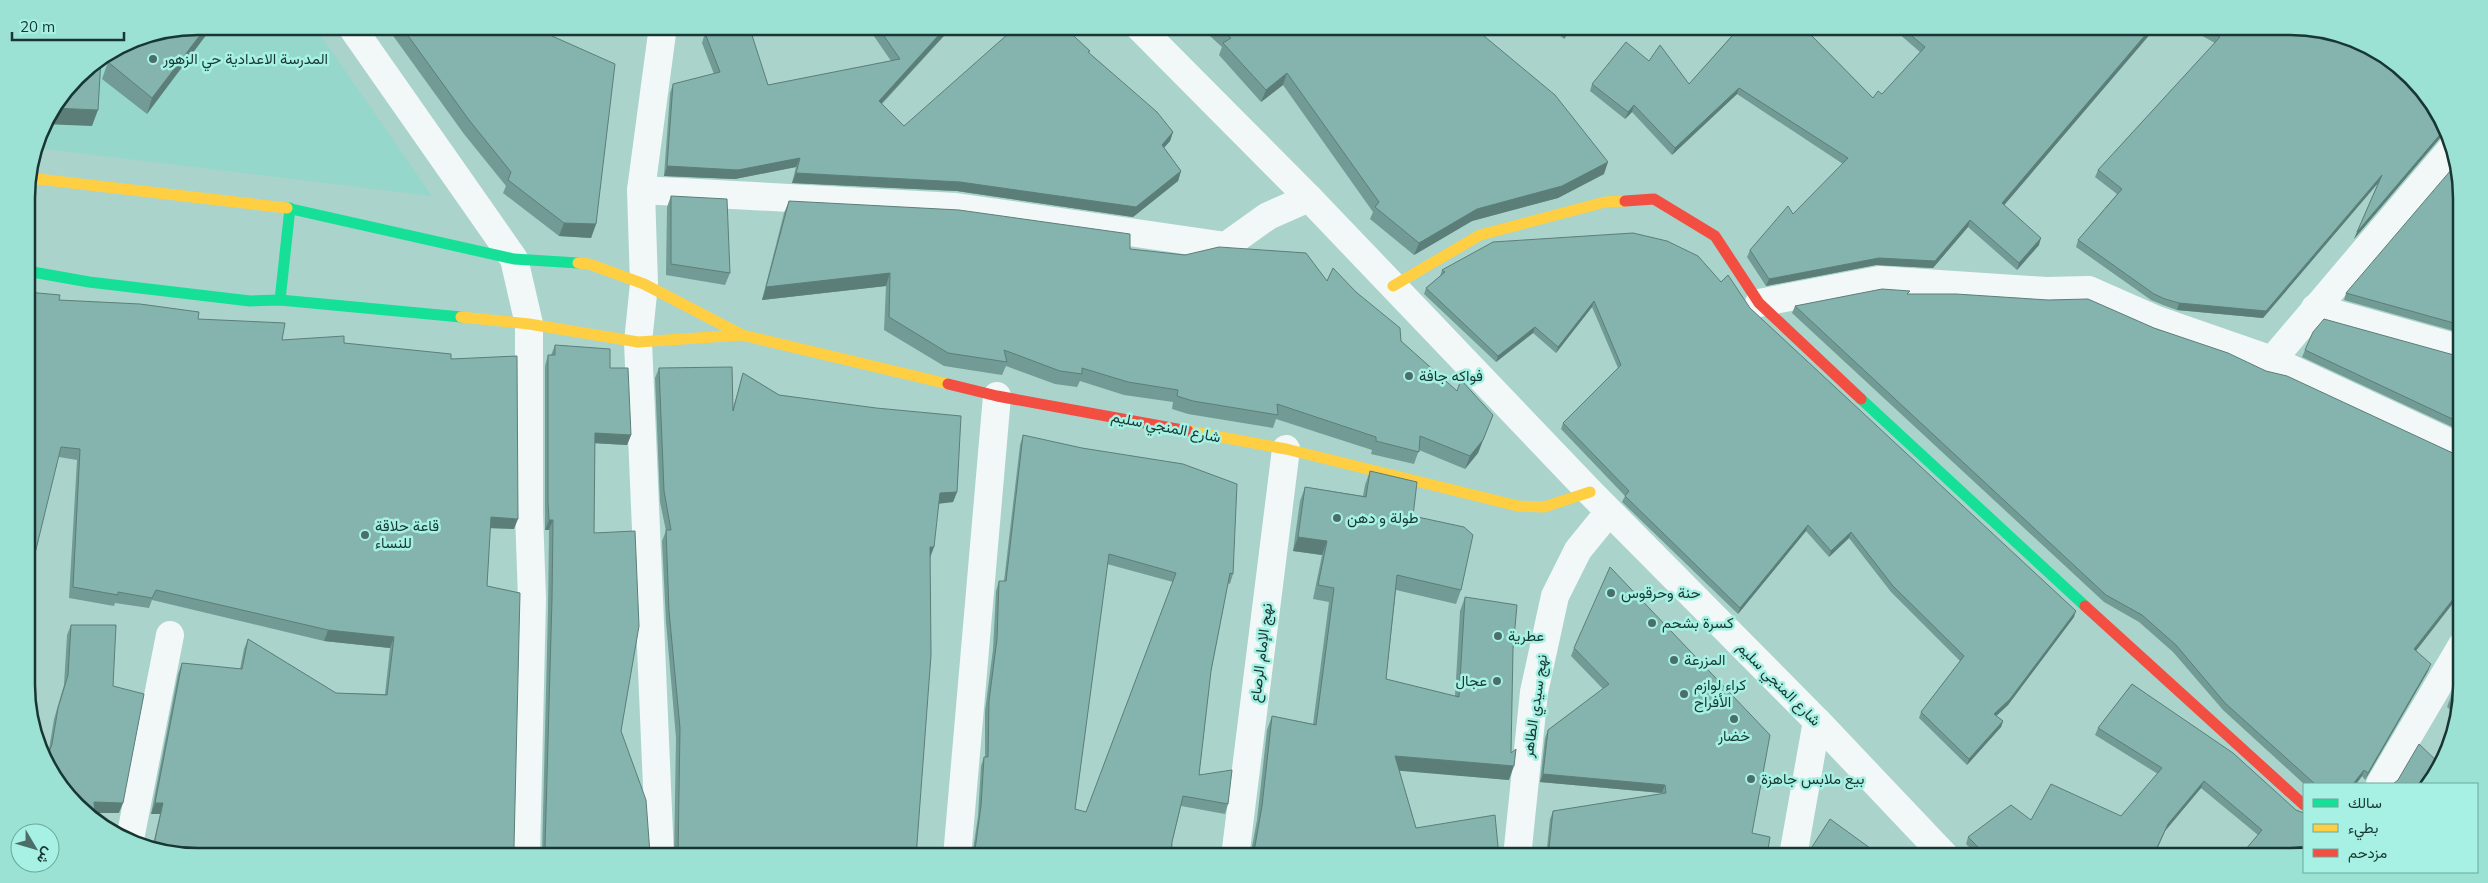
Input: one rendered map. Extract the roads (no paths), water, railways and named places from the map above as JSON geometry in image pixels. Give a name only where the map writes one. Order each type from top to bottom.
[{"type":"street","points":[[357,35],[514,259],[529,324],[529,513],[532,599],[526,848]]},
{"type":"street","points":[[660,848],[638,342],[644,284],[640,190],[662,35]]},
{"type":"street","name":"شارع المنجي سليم","points":[[1147,35],[1309,198],[1609,512],[1816,721],[1937,848]]},
{"type":"street","points":[[2272,360],[2447,154]]},
{"type":"street","points":[[36,179],[290,208],[514,259],[589,264],[644,284],[742,335]]},
{"type":"street","points":[[640,190],[956,206],[1226,246],[1268,216],[1309,198]]},
{"type":"street","points":[[1393,286],[1480,235],[1605,202],[1654,199],[1715,236],[1759,303],[1988,518],[2303,804]]},
{"type":"street","points":[[280,300],[290,208]]},
{"type":"street","points":[[35,272],[88,282],[250,301],[280,300],[529,324],[638,342],[742,335]]},
{"type":"street","points":[[1759,303],[1879,280],[2046,291],[2089,290],[2157,320],[2272,360],[2453,444]]},
{"type":"street","points":[[2315,308],[2453,346]]},
{"type":"street","name":"شارع المنجي سليم","points":[[742,335],[997,396],[1286,449],[1518,506],[1544,506],[1590,492]]},
{"type":"street","points":[[958,848],[997,396]]},
{"type":"street","name":"نهج الإمام الرصاع","points":[[1236,848],[1286,449]]},
{"type":"street","name":"نهج سيدي الطاهر","points":[[1518,848],[1534,692],[1555,596],[1578,550],[1609,512]]},
{"type":"street","points":[[131,833],[170,635]]},
{"type":"street","points":[[2381,783],[2453,660]]},
{"type":"street","points":[[1794,848],[1816,721]]},
{"type":"place","name":"المدرسة الاعدادية حي الزهور","points":[[153,59]]},
{"type":"place","name":"فواكه جافة","points":[[1409,376]]},
{"type":"place","name":"طولة و دهن","points":[[1337,518]]},
{"type":"place","name":"قاعة حلاقة للنساء","points":[[365,535]]},
{"type":"place","name":"حنة وحرقوس","points":[[1611,593]]},
{"type":"place","name":"كسرة بشحم","points":[[1652,623]]},
{"type":"place","name":"عطرية","points":[[1498,636]]},
{"type":"place","name":"المزرعة","points":[[1674,660]]},
{"type":"place","name":"عجال","points":[[1497,681]]},
{"type":"place","name":"كراء لوازم الأفراح","points":[[1684,694]]},
{"type":"place","name":"خضار","points":[[1734,719]]},
{"type":"place","name":"بيع ملابس جاهزة","points":[[1751,779]]}]
